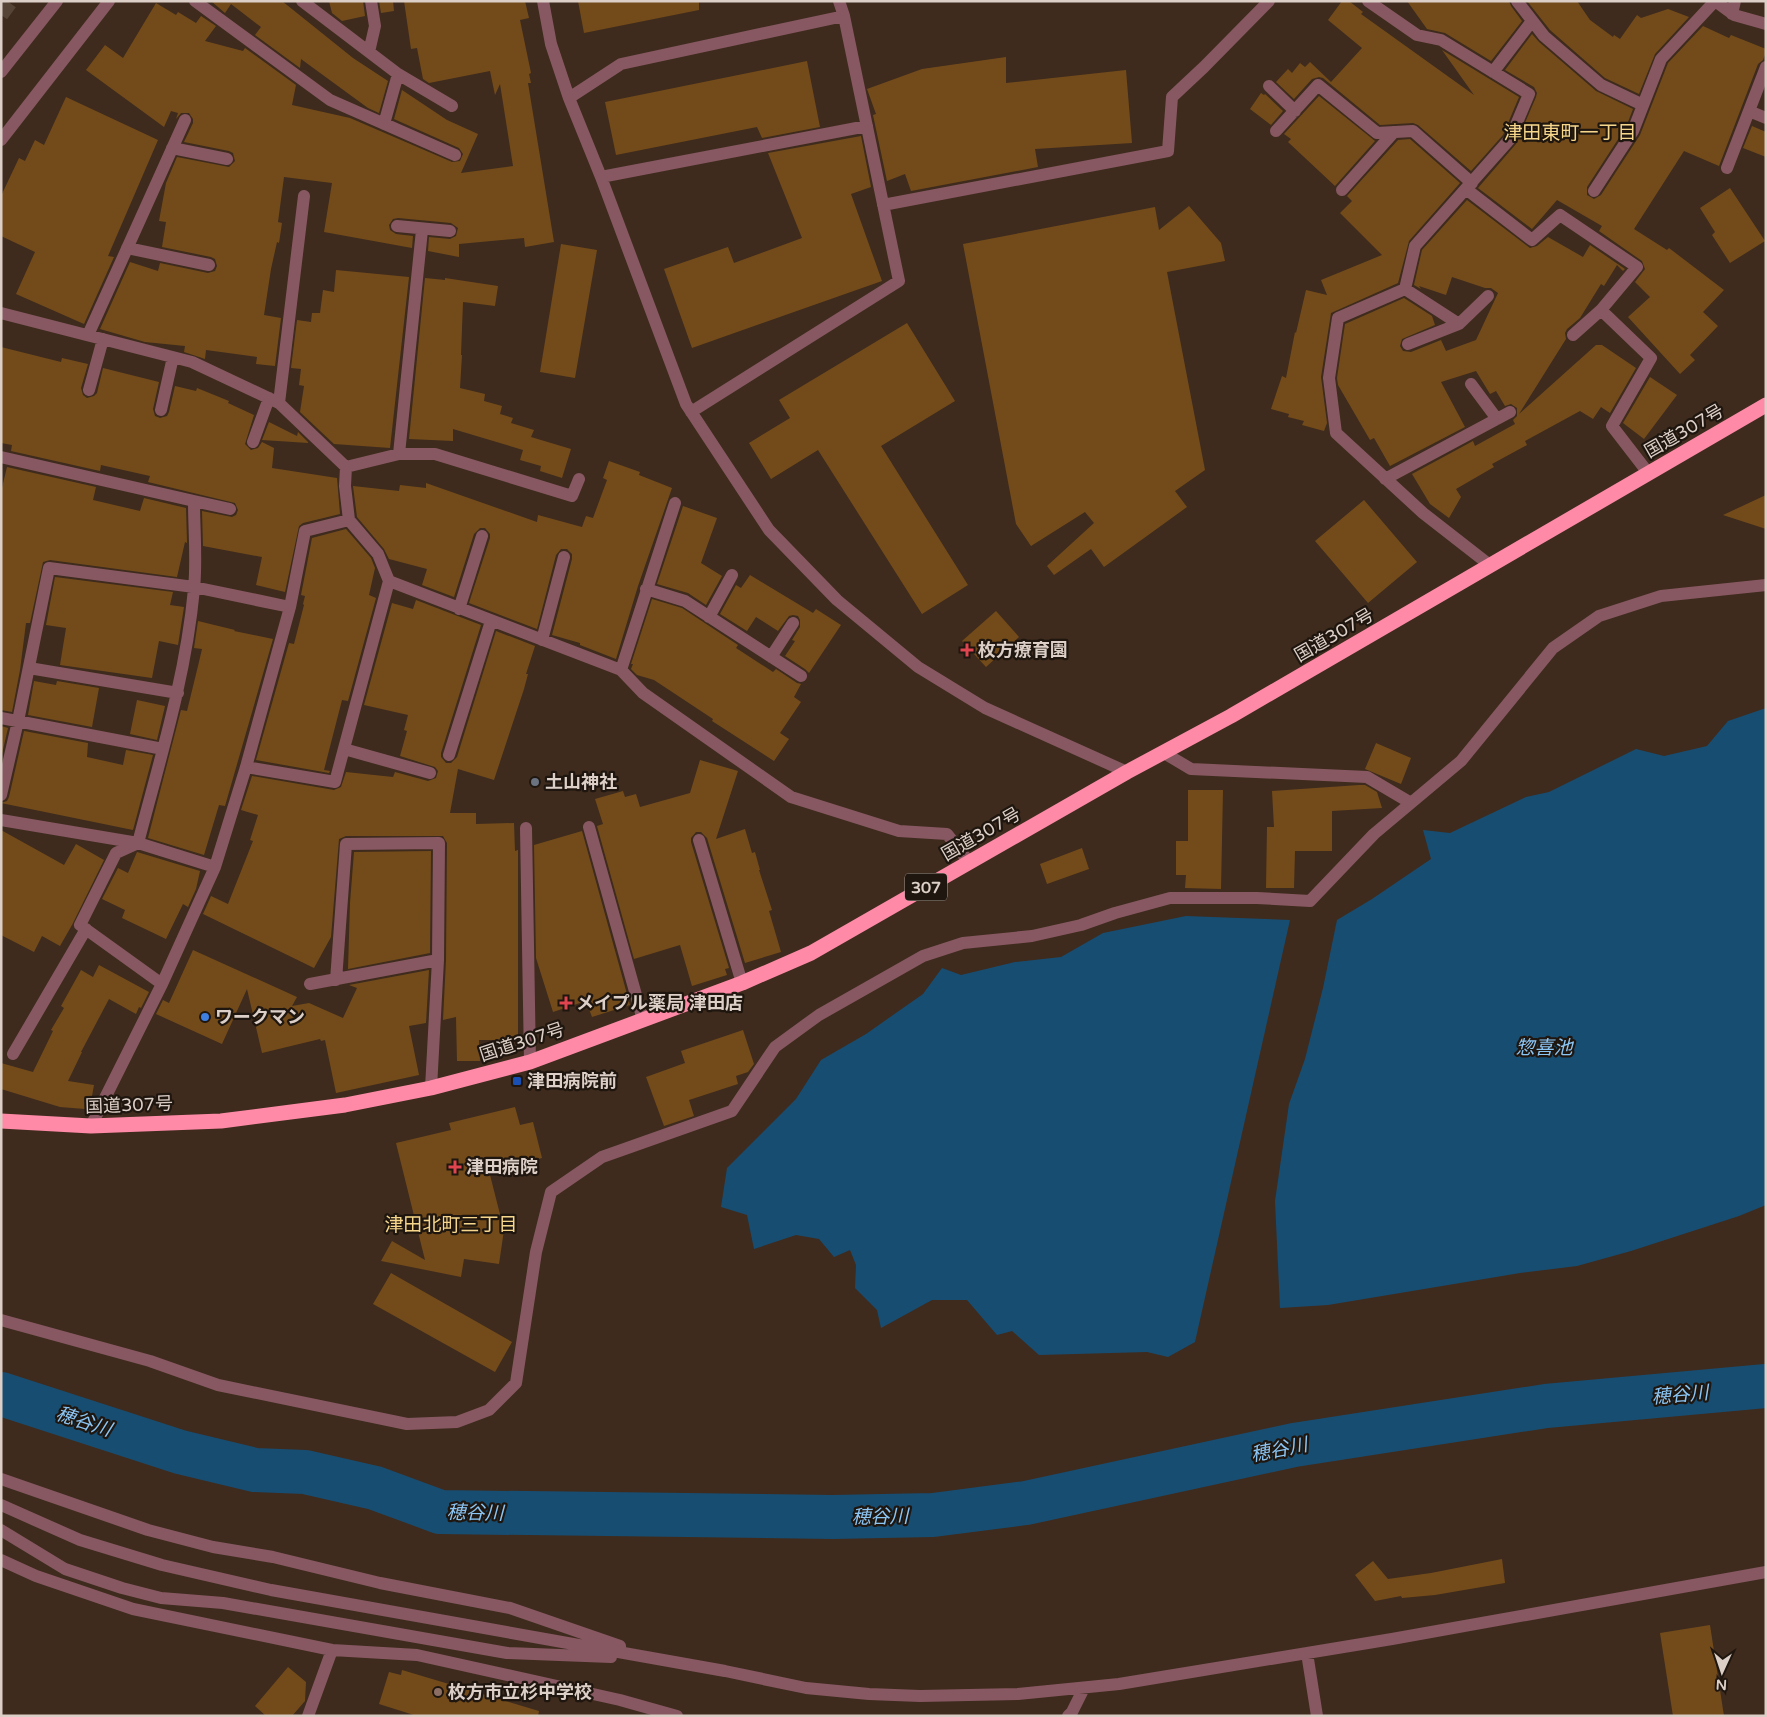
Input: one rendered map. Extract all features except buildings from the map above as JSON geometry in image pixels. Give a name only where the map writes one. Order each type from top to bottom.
[{"type":"highway","name":"国道307号","points":[[1,1121],[92,1126],[221,1121],[345,1105],[431,1088],[530,1062],[742,983],[811,953],[1127,772],[1231,716],[1766,405]]},
{"type":"street","points":[[1,72],[57,1]]},
{"type":"street","points":[[1,140],[109,1]]},
{"type":"street","points":[[195,1],[330,100],[455,155]]},
{"type":"street","points":[[302,1],[398,74],[452,106]]},
{"type":"street","points":[[369,52],[375,26],[371,1]]},
{"type":"street","points":[[543,1],[551,44],[569,98],[601,177],[682,395],[691,412],[769,530],[837,600],[918,667],[984,708],[1127,772]]},
{"type":"street","points":[[691,412],[899,281],[844,16],[839,1]]},
{"type":"street","points":[[883,205],[1168,151],[1172,97],[1269,1]]},
{"type":"street","points":[[1517,1],[1544,36],[1601,85],[1643,105]]},
{"type":"street","points":[[1594,191],[1634,131],[1661,59],[1715,1],[1734,7],[1766,24]]},
{"type":"street","points":[[1375,3],[1417,35],[1441,40],[1529,94],[1510,139],[1415,246],[1405,288]]},
{"type":"street","points":[[569,98],[621,64],[844,16]]},
{"type":"street","points":[[1493,72],[1532,21]]},
{"type":"street","points":[[1728,168],[1766,66]]},
{"type":"street","points":[[384,124],[398,74]]},
{"type":"street","points":[[1276,131],[1318,85],[1377,133],[1413,131],[1469,186],[1532,240],[1560,215],[1637,267],[1601,310],[1573,335]]},
{"type":"street","points":[[1269,86],[1295,111]]},
{"type":"street","points":[[1749,111],[1766,118]]},
{"type":"street","points":[[88,335],[185,120]]},
{"type":"street","points":[[601,177],[867,126]]},
{"type":"street","points":[[1342,190],[1394,132]]},
{"type":"street","points":[[172,148],[226,159]]},
{"type":"street","points":[[253,442],[274,401],[304,196]]},
{"type":"street","points":[[397,226],[422,230],[450,231]]},
{"type":"street","points":[[399,454],[422,230]]},
{"type":"street","points":[[127,248],[209,265]]},
{"type":"street","points":[[1405,288],[1458,324]]},
{"type":"street","points":[[1405,288],[1338,318],[1329,378],[1336,433],[1423,513],[1491,566]]},
{"type":"street","points":[[1408,344],[1458,324],[1488,296]]},
{"type":"street","points":[[1601,310],[1651,358],[1612,426],[1649,474]]},
{"type":"street","points":[[1,313],[192,362],[274,401],[346,467]]},
{"type":"street","points":[[89,390],[103,339]]},
{"type":"street","points":[[161,410],[173,357]]},
{"type":"street","points":[[1471,384],[1497,419]]},
{"type":"street","points":[[1385,479],[1510,412]]},
{"type":"street","points":[[346,467],[399,454],[435,454],[572,496],[579,479]]},
{"type":"street","points":[[1,457],[230,509]]},
{"type":"street","points":[[246,766],[335,782],[389,581],[378,554],[349,520],[345,486],[346,467]]},
{"type":"street","points":[[138,843],[178,693],[188,640],[194,587],[194,501]]},
{"type":"street","points":[[621,670],[675,503]]},
{"type":"street","points":[[92,1126],[162,984],[215,867],[246,766],[290,607],[305,531],[349,520]]},
{"type":"street","points":[[459,610],[482,536]]},
{"type":"street","points":[[542,640],[564,557]]},
{"type":"street","points":[[1,795],[49,568],[194,587],[290,607]]},
{"type":"street","points":[[708,616],[732,575]]},
{"type":"street","points":[[389,581],[459,610],[621,670],[643,693],[791,798],[899,831],[947,834],[969,862]]},
{"type":"street","points":[[1,1320],[150,1361],[218,1385],[407,1424],[457,1422],[489,1410],[516,1383],[536,1252],[552,1192],[602,1157],[732,1110],[775,1047],[818,1015],[923,956],[963,943],[1032,936],[1081,925],[1115,913],[1170,898],[1257,898],[1310,901],[1374,834],[1461,761],[1553,648],[1598,616],[1661,596],[1766,585]]},
{"type":"street","points":[[646,589],[685,601],[801,676]]},
{"type":"street","points":[[449,755],[491,621]]},
{"type":"street","points":[[771,657],[793,623]]},
{"type":"street","points":[[29,668],[178,693]]},
{"type":"street","points":[[1,718],[163,749]]},
{"type":"street","points":[[344,749],[430,773]]},
{"type":"street","points":[[1164,753],[1191,769],[1367,777],[1411,803]]},
{"type":"street","points":[[1,820],[138,843],[215,867]]},
{"type":"street","points":[[589,827],[643,1020]]},
{"type":"street","points":[[526,828],[530,1062]]},
{"type":"street","points":[[699,840],[742,983]]},
{"type":"street","points":[[138,843],[116,853],[80,925],[162,984]]},
{"type":"street","points":[[336,980],[346,844],[439,843],[438,960],[431,1088]]},
{"type":"street","points":[[14,1054],[86,929]]},
{"type":"street","points":[[310,984],[438,960]]},
{"type":"street","points":[[1,1478],[148,1530],[214,1546],[273,1557],[380,1583],[510,1608],[661,1659]]},
{"type":"street","points":[[1,1505],[80,1540],[162,1565],[271,1590],[661,1659],[806,1688],[869,1694],[920,1696],[1018,1694],[1119,1684],[1392,1639],[1766,1572]]},
{"type":"street","points":[[1,1530],[65,1569],[122,1588],[161,1598],[254,1607],[507,1653],[661,1659]]},
{"type":"street","points":[[1,1560],[36,1576],[133,1609],[332,1650],[417,1655],[620,1700],[677,1716]]},
{"type":"street","points":[[308,1716],[332,1650]]},
{"type":"street","points":[[1307,1653],[1317,1716]]},
{"type":"street","points":[[1068,1716],[1084,1688]]},
{"type":"water","name":"惣喜池","points":[[1766,708],[1766,1205],[1739,1216],[1631,1251],[1577,1266],[1520,1273],[1328,1305],[1280,1308],[1275,1201],[1289,1104],[1305,1059],[1323,988],[1337,920],[1431,859],[1423,830],[1450,833],[1526,797],[1549,792],[1636,749],[1664,756],[1707,746],[1728,721]]},
{"type":"water","points":[[1186,916],[1290,920],[1195,1342],[1168,1357],[1147,1352],[1039,1355],[1012,1331],[997,1335],[967,1300],[932,1300],[881,1328],[877,1310],[855,1288],[856,1265],[850,1250],[834,1257],[819,1239],[796,1235],[754,1249],[747,1215],[721,1207],[727,1168],[796,1099],[821,1060],[866,1034],[923,994],[942,968],[961,975],[1015,962],[1061,957],[1103,933]]},
{"type":"waterway","name":"穂谷川","points":[[1,1394],[180,1452],[255,1470],[305,1472],[375,1488],[440,1512],[833,1517],[933,1515],[1026,1503],[1294,1445],[1546,1406],[1766,1386]]},
{"type":"tunnel","points":[[1,15],[11,1]]},
{"type":"place","name":"枚方療育園","points":[[967,650]]},
{"type":"place","name":"土山神社","points":[[535,782]]},
{"type":"place","name":"メイプル薬局 津田店","points":[[566,1003]]},
{"type":"place","name":"ワークマン","points":[[205,1017]]},
{"type":"place","name":"津田病院前","points":[[517,1081]]},
{"type":"place","name":"津田病院","points":[[455,1167]]},
{"type":"place","name":"枚方市立杉中学校","points":[[438,1692]]},
{"type":"district","name":"津田東町一丁目","points":[[1570,132]]},
{"type":"district","name":"津田北町三丁目","points":[[451,1224]]}]
